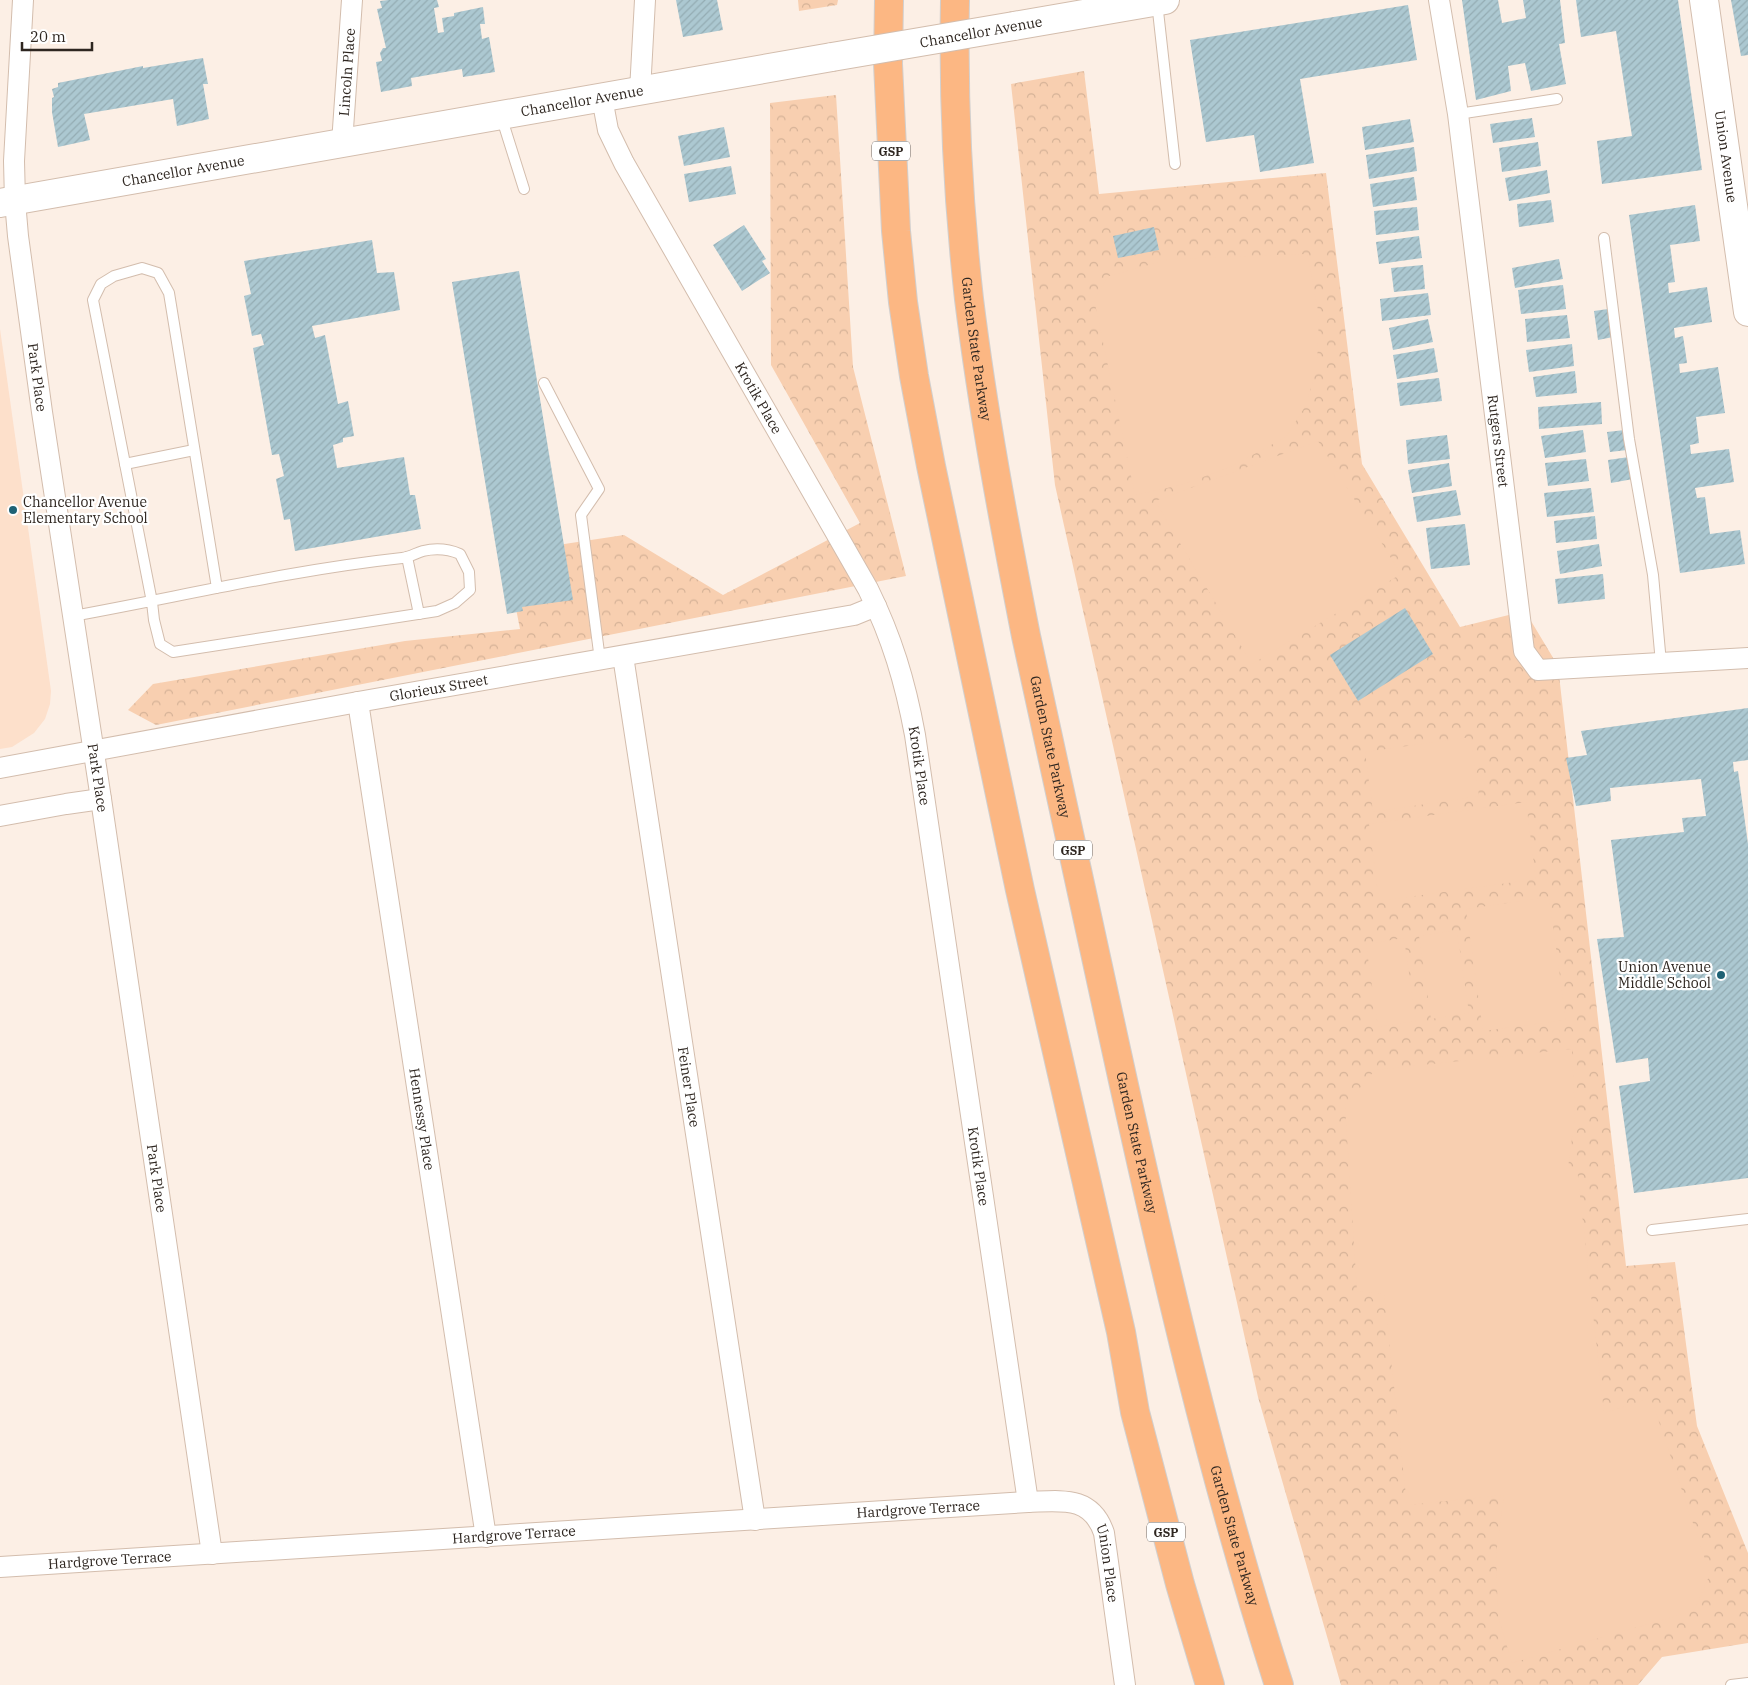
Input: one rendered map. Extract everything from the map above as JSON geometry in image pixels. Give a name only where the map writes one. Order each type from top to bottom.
[{"type":"highway","name":"GSP","points":[[889,0],[889,74],[896,230],[903,302],[914,376],[1020,890],[1120,1332],[1134,1412],[1175,1565],[1210,1685]]},
{"type":"highway","name":"Garden State Parkway","points":[[956,0],[956,137],[969,298],[981,386],[1008,545],[1026,636],[1146,1184],[1229,1520],[1279,1685]]},
{"type":"main road","name":"Chancellor Avenue","points":[[7,202],[1160,0]]},
{"type":"main road","name":"Union Avenue","points":[[1704,0],[1748,312]]},
{"type":"street","name":"Park Place","points":[[23,0],[14,161],[7,202],[36,373],[94,751],[212,1554]]},
{"type":"street","name":"Lincoln Place","points":[[342,144],[352,0]]},
{"type":"street","points":[[640,91],[645,0]]},
{"type":"street","name":"Rutgers Street","points":[[1440,0],[1458,114],[1524,651],[1538,670],[1748,658]]},
{"type":"street","name":"Krotik Place","points":[[602,98],[608,130],[624,163],[876,606],[900,666],[915,735],[1028,1502]]},
{"type":"street","name":"Glorieux Street","points":[[0,768],[358,702],[854,615],[876,606]]},
{"type":"street","name":"Feiner Place","points":[[623,656],[755,1520]]},
{"type":"street","name":"Hennessy Place","points":[[358,702],[486,1536]]},
{"type":"street","points":[[0,816],[66,804],[101,800]]},
{"type":"street","name":"Hardgrove Terrace","points":[[0,1567],[1028,1502]]},
{"type":"street","name":"Union Place","points":[[1028,1502],[1074,1502],[1094,1513],[1100,1522],[1104,1533],[1125,1685]]},
{"type":"lane","points":[[1160,0],[1175,164]]},
{"type":"lane","points":[[1458,114],[1557,99]]},
{"type":"lane","points":[[500,116],[524,189]]},
{"type":"lane","points":[[1604,238],[1629,439],[1653,575],[1661,663]]},
{"type":"lane","points":[[73,616],[152,602],[217,588],[268,577],[407,557],[422,551],[436,549],[450,550],[460,554],[469,572],[470,590],[455,603],[437,612],[173,652],[160,644],[154,620],[152,602],[93,300],[101,284],[114,276],[142,268],[158,273],[170,293],[217,588]]},
{"type":"lane","points":[[544,382],[599,489],[581,515],[600,660]]},
{"type":"lane","points":[[125,464],[194,450]]},
{"type":"lane","points":[[407,557],[419,614]]},
{"type":"lane","points":[[1652,1230],[1748,1219]]},
{"type":"lane","points":[[1731,1685],[1748,1682]]},
{"type":"shaded area","name":"Chancellor Avenue Elementary School","points":[[0,329],[51,691],[50,704],[45,719],[34,733],[12,747],[0,749]]},
{"type":"green space","points":[[798,0],[838,0],[837,5],[799,11]]},
{"type":"green space","points":[[1084,71],[1099,194],[1326,173],[1362,464],[1460,627],[1525,611],[1558,666],[1626,1266],[1675,1262],[1697,1426],[1748,1553],[1748,1643],[1662,1657],[1638,1685],[1341,1685],[1258,1397],[1055,485],[1011,84]]},
{"type":"green space","points":[[836,95],[853,367],[906,576],[156,725],[128,710],[153,684],[405,641],[520,629],[505,553],[624,535],[723,595],[860,523],[771,365],[770,103]]},
{"type":"green space","points":[[1307,254],[1319,315],[1317,366],[1306,405],[1286,437],[1230,467],[1181,485],[1135,495],[1094,299],[1109,276],[1170,259]]},
{"type":"green space","points":[[1318,441],[1401,574],[1252,664],[1155,501]]},
{"type":"green space","points":[[1471,737],[1479,796],[1373,812],[1365,752]]},
{"type":"green space","points":[[1526,802],[1536,879],[1379,901],[1369,824]]},
{"type":"green space","points":[[1549,897],[1566,1020],[1483,1031],[1466,909]]},
{"type":"green space","points":[[1457,930],[1469,1013],[1431,1019],[1419,936]]},
{"type":"green space","points":[[1404,938],[1416,1021],[1378,1027],[1366,944]]},
{"type":"green space","points":[[1572,1049],[1575,1115],[1568,1168],[1577,1168],[1604,1413],[1651,1398],[1710,1574],[1694,1611],[1512,1663],[1498,1616],[1496,1555],[1504,1495],[1407,1505],[1384,1294],[1357,1291],[1345,1106],[1375,1070]]},
{"type":"building","points":[[437,0],[439,7],[434,8],[438,33],[444,32],[442,18],[454,16],[454,13],[483,7],[485,24],[480,24],[482,39],[489,37],[495,72],[463,77],[462,69],[411,78],[412,86],[381,92],[376,62],[382,61],[380,53],[383,48],[386,48],[377,9],[382,8],[380,1]]},
{"type":"building","points":[[676,0],[717,0],[723,30],[683,37]]},
{"type":"building","points":[[1462,0],[1498,0],[1502,23],[1526,18],[1523,0],[1560,0],[1565,43],[1559,44],[1566,84],[1531,91],[1525,63],[1508,66],[1511,91],[1476,100]]},
{"type":"building","points":[[1576,0],[1678,0],[1702,170],[1602,184],[1597,141],[1632,136],[1616,31],[1581,37]]},
{"type":"building","points":[[1731,0],[1748,0],[1748,55],[1741,56]]},
{"type":"building","points":[[1408,5],[1417,60],[1300,79],[1314,163],[1260,172],[1254,135],[1206,142],[1190,40]]},
{"type":"building","points":[[203,58],[208,84],[203,84],[209,119],[177,126],[173,99],[84,114],[90,140],[58,147],[52,112],[52,98],[54,97],[52,89],[58,87],[58,83],[143,66],[143,68]]},
{"type":"building","points":[[1532,118],[1535,137],[1493,143],[1490,124]]},
{"type":"building","points":[[1410,119],[1414,142],[1365,150],[1362,127]]},
{"type":"building","points":[[724,127],[730,157],[684,166],[678,136]]},
{"type":"building","points":[[1538,142],[1541,166],[1502,172],[1499,148]]},
{"type":"building","points":[[1414,147],[1417,171],[1369,179],[1366,155]]},
{"type":"building","points":[[731,166],[736,194],[689,202],[684,174]]},
{"type":"building","points":[[1547,170],[1550,193],[1509,201],[1505,178]]},
{"type":"building","points":[[1414,177],[1417,200],[1373,207],[1370,184]]},
{"type":"building","points":[[1551,200],[1554,222],[1519,227],[1517,204]]},
{"type":"building","points":[[1695,205],[1700,241],[1670,245],[1675,282],[1668,283],[1669,293],[1707,287],[1712,322],[1674,328],[1675,338],[1683,336],[1687,363],[1679,364],[1680,373],[1718,367],[1725,413],[1696,417],[1699,443],[1690,445],[1691,454],[1729,449],[1734,482],[1695,488],[1697,498],[1705,497],[1710,534],[1740,530],[1745,564],[1680,573],[1629,215]]},
{"type":"building","points":[[1417,207],[1419,230],[1376,235],[1374,211]]},
{"type":"building","points":[[744,225],[766,259],[762,261],[770,273],[742,291],[713,245]]},
{"type":"building","points":[[1154,227],[1159,250],[1118,258],[1113,236]]},
{"type":"building","points":[[1419,236],[1422,258],[1379,264],[1376,242]]},
{"type":"building","points":[[372,240],[377,273],[394,272],[400,310],[312,326],[315,338],[325,335],[338,404],[348,401],[354,436],[343,438],[343,442],[333,445],[337,468],[404,457],[410,495],[415,495],[421,529],[295,551],[290,519],[284,520],[276,479],[284,476],[279,454],[272,455],[253,348],[264,345],[261,334],[252,336],[244,296],[251,294],[244,261]]},
{"type":"building","points":[[1559,259],[1563,279],[1515,288],[1512,268]]},
{"type":"building","points":[[1423,265],[1425,289],[1394,292],[1391,268]]},
{"type":"building","points":[[519,271],[573,600],[522,607],[523,611],[507,614],[452,282]]},
{"type":"building","points":[[1563,285],[1566,309],[1521,314],[1518,290]]},
{"type":"building","points":[[1428,293],[1431,315],[1382,321],[1380,299]]},
{"type":"building","points":[[1608,309],[1613,337],[1598,340],[1594,311]]},
{"type":"building","points":[[1567,315],[1570,338],[1527,342],[1525,319]]},
{"type":"building","points":[[1428,319],[1433,342],[1393,350],[1389,328]]},
{"type":"building","points":[[1572,344],[1574,366],[1529,372],[1526,350]]},
{"type":"building","points":[[1434,348],[1438,372],[1397,379],[1393,355]]},
{"type":"building","points":[[1575,371],[1577,393],[1536,397],[1533,377]]},
{"type":"building","points":[[1439,378],[1442,401],[1400,406],[1397,383]]},
{"type":"building","points":[[1601,402],[1602,424],[1539,429],[1538,407]]},
{"type":"building","points":[[1583,430],[1586,452],[1545,458],[1541,436]]},
{"type":"building","points":[[1625,430],[1627,450],[1610,452],[1607,432]]},
{"type":"building","points":[[1447,435],[1450,459],[1408,464],[1406,440]]},
{"type":"building","points":[[1629,457],[1633,479],[1611,483],[1608,460]]},
{"type":"building","points":[[1586,459],[1589,481],[1548,486],[1545,463]]},
{"type":"building","points":[[1449,463],[1452,486],[1412,493],[1408,470]]},
{"type":"building","points":[[1591,488],[1594,512],[1547,517],[1544,493]]},
{"type":"building","points":[[1456,490],[1461,515],[1417,522],[1413,497]]},
{"type":"building","points":[[1595,516],[1597,539],[1556,543],[1554,521]]},
{"type":"building","points":[[1465,524],[1470,565],[1431,569],[1426,528]]},
{"type":"building","points":[[1599,544],[1602,566],[1560,574],[1557,551]]},
{"type":"building","points":[[1603,574],[1605,599],[1558,604],[1555,579]]},
{"type":"building","points":[[1405,608],[1433,654],[1358,701],[1330,655]]},
{"type":"building","name":"Union Avenue Middle School","points":[[1748,708],[1748,760],[1733,762],[1734,772],[1738,771],[1748,844],[1748,1178],[1634,1193],[1619,1086],[1650,1081],[1648,1058],[1616,1063],[1597,939],[1624,937],[1611,840],[1684,832],[1682,818],[1706,816],[1701,779],[1610,788],[1611,801],[1576,806],[1566,758],[1587,755],[1581,731]]},
{"type":"place","name":"Chancellor Avenue Elementary School","points":[[13,510]]},
{"type":"place","name":"Union Avenue Middle School","points":[[1721,975]]}]
